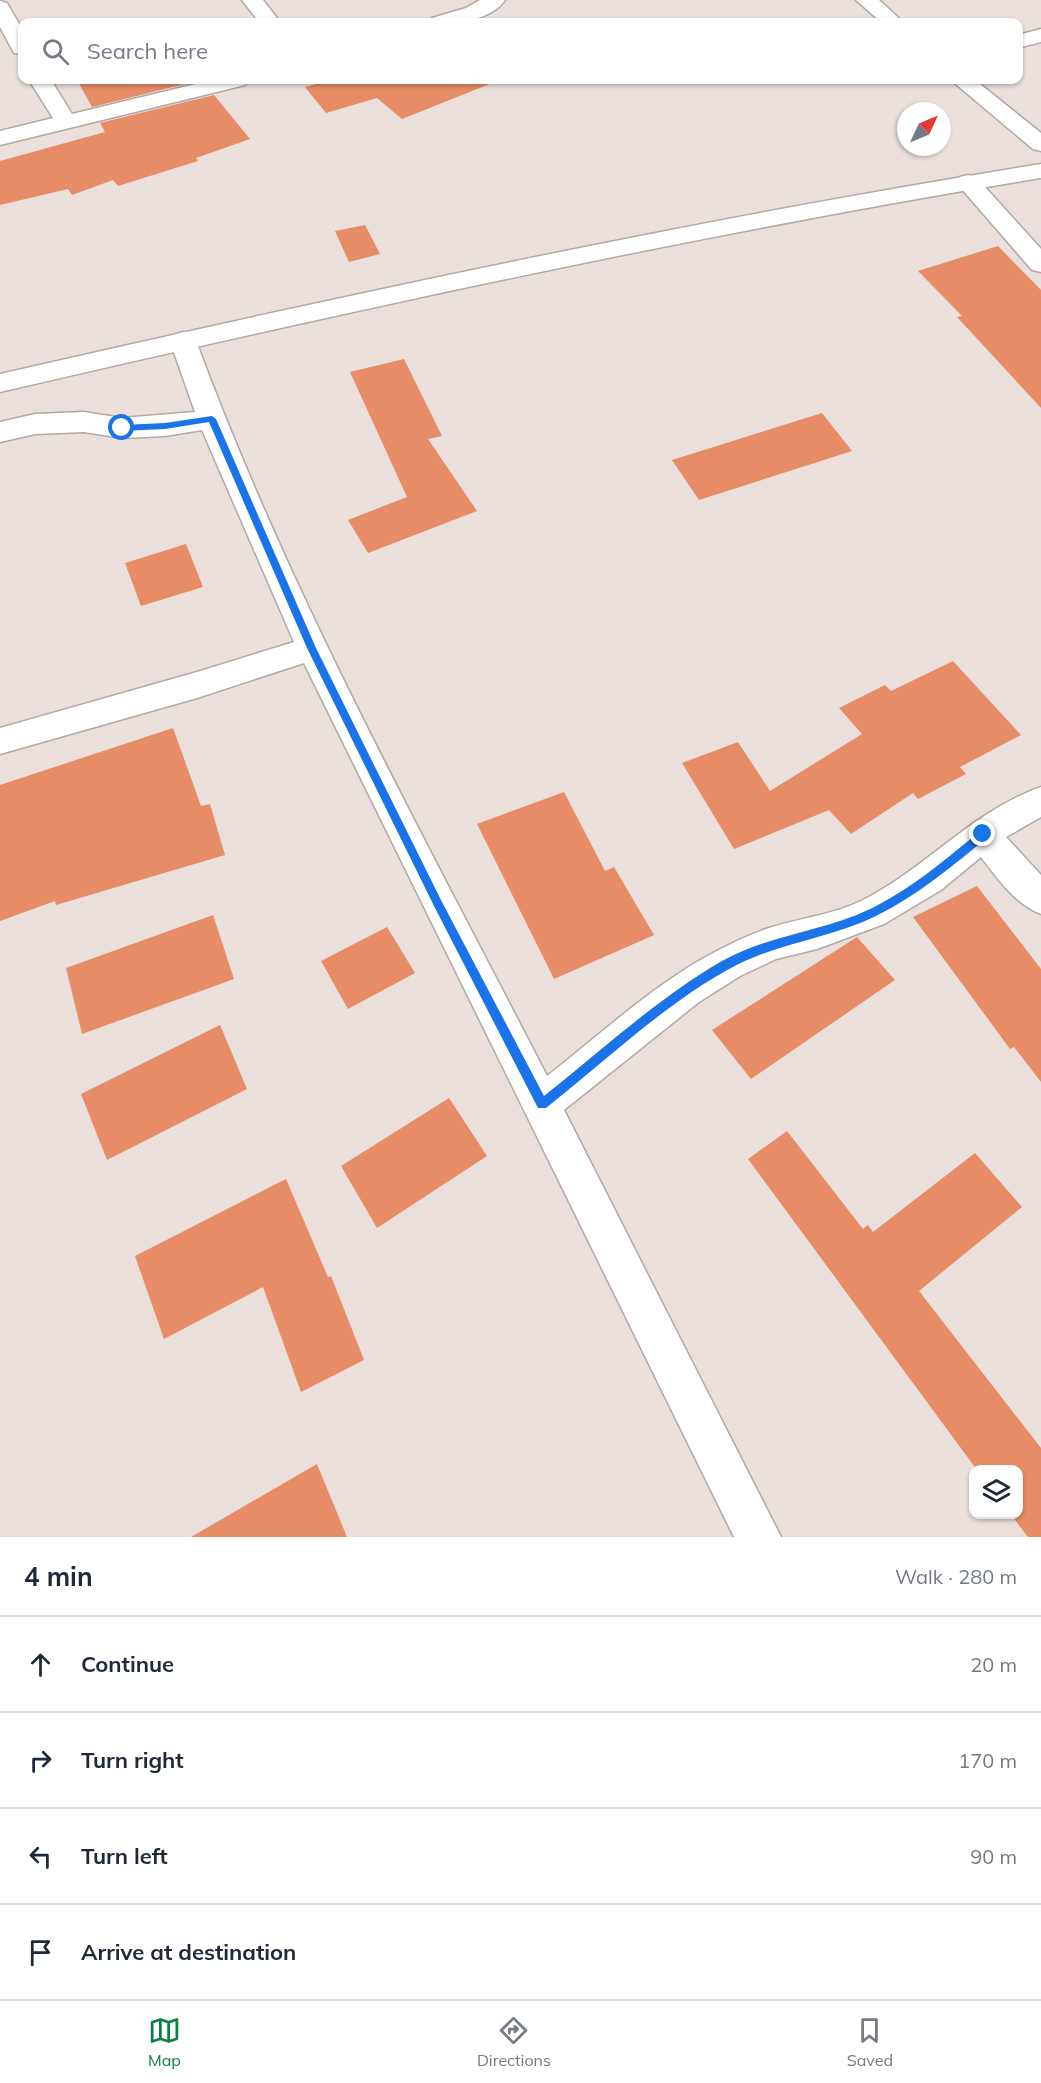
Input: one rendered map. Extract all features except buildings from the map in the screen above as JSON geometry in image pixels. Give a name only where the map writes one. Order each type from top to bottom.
[{"type":"street","points":[[252,0],[267,18]]},
{"type":"street","points":[[452,18],[472,12],[495,0]]},
{"type":"street","points":[[866,0],[888,18]]},
{"type":"street","points":[[0,7],[18,41]]},
{"type":"street","points":[[1023,40],[1041,35]]},
{"type":"street","points":[[42,84],[66,122]]},
{"type":"street","points":[[0,138],[221,84]]},
{"type":"street","points":[[967,84],[1041,144]]},
{"type":"street","points":[[0,383],[183,341],[658,242],[968,182],[1041,171]]},
{"type":"street","points":[[968,182],[1041,264]]},
{"type":"street","points":[[183,341],[212,419],[312,648],[438,905],[542,1104],[758,1537]]},
{"type":"street","points":[[0,432],[35,424],[84,422],[122,428],[165,426],[212,419]]},
{"type":"street","points":[[0,741],[312,648]]},
{"type":"street","points":[[542,1104],[687,990],[727,964],[771,944],[817,933],[872,913],[929,879],[983,834],[1041,801]]},
{"type":"street","points":[[983,834],[1012,870],[1041,898]]},
{"type":"route","points":[[122,428],[165,426],[212,419],[312,648],[438,905],[542,1104],[687,990],[727,964],[771,944],[817,933],[872,913],[929,879],[983,834]]}]
